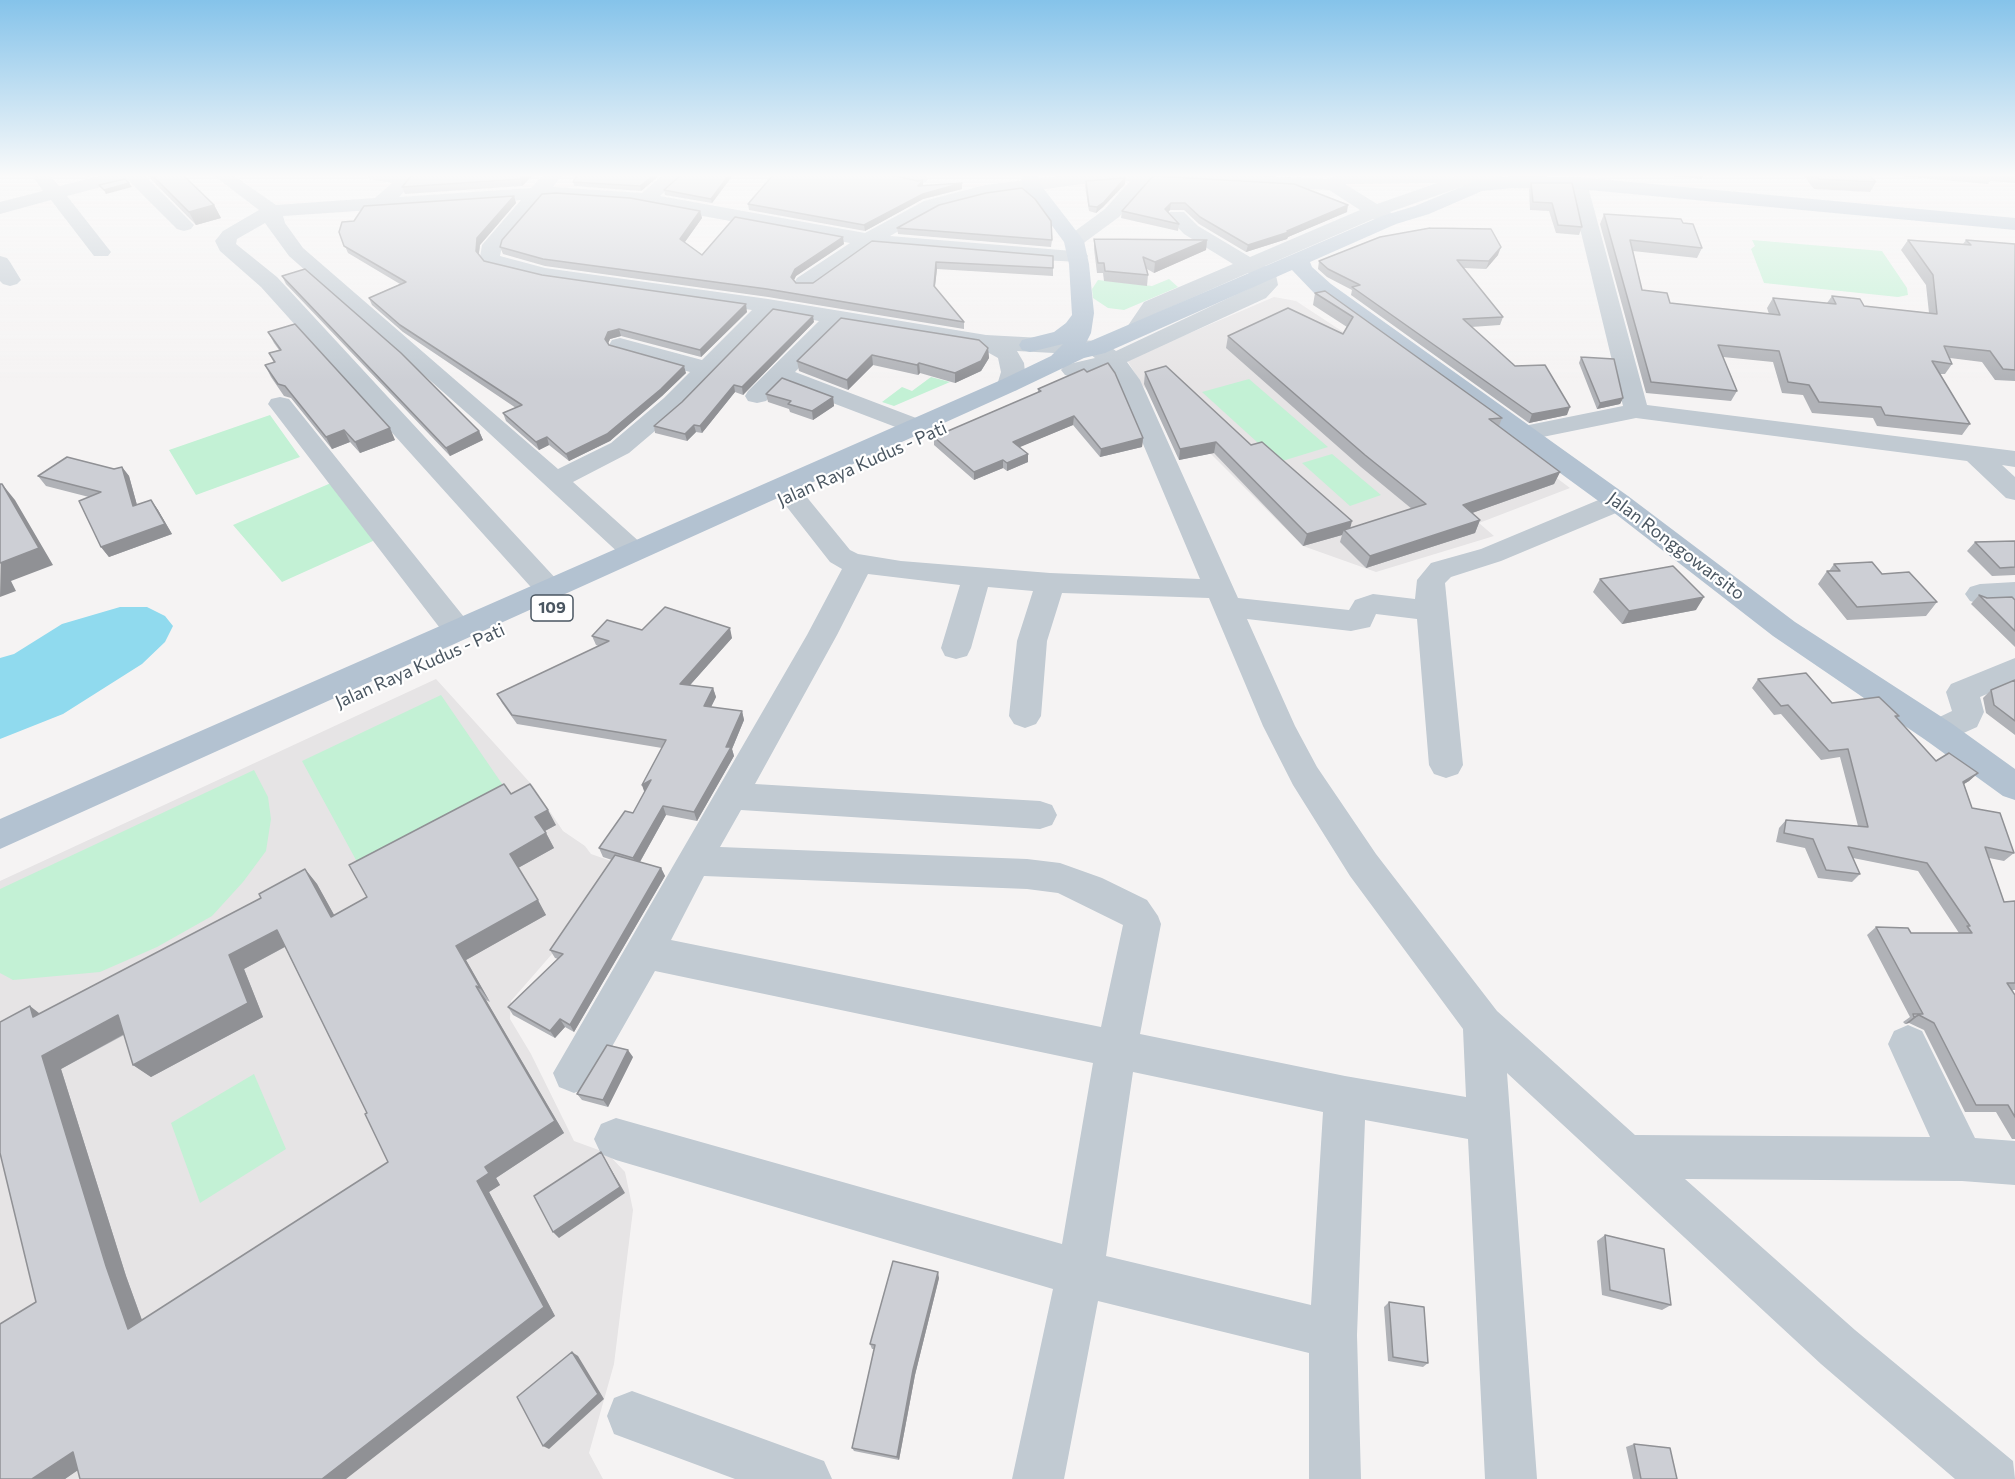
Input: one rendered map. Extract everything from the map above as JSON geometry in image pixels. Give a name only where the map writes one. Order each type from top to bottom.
[{"type":"main road","points":[[1073,244],[1076,249],[1088,333]]},
{"type":"main road","points":[[1030,345],[1055,340],[1070,333],[1088,333],[1140,324],[1239,286],[1272,280],[1299,260],[1329,244]]},
{"type":"main road","name":"Jalan Ronggowarsito","points":[[1299,260],[1302,269],[1311,279],[1618,502],[1784,629],[1939,732],[2015,787]]},
{"type":"main road","points":[[1272,280],[1340,300]]},
{"type":"main road","points":[[1088,333],[1140,324]]},
{"type":"main road","name":"Jalan Raya Kudus - Pati","points":[[0,835],[548,588],[1009,386],[1088,333]]},
{"type":"main road","name":"Jalan Raya Kudus - Pati","points":[[0,858],[261,737],[562,604],[792,496],[1088,333]]},
{"type":"street","points":[[95,244],[101,252]]},
{"type":"street","points":[[226,244],[269,282],[548,588]]},
{"type":"street","points":[[290,244],[296,252],[556,480],[633,551]]},
{"type":"street","points":[[493,244],[489,257],[494,262],[545,274],[836,316],[986,342],[1030,345],[1258,293],[1272,280],[1334,244]]},
{"type":"street","points":[[805,283],[862,244]]},
{"type":"street","points":[[911,244],[974,250],[1076,249],[1081,244]]},
{"type":"street","points":[[1214,244],[1272,280]]},
{"type":"street","points":[[1594,244],[1636,411]]},
{"type":"street","points":[[1140,324],[1152,307],[1272,280]]},
{"type":"street","points":[[556,480],[620,448],[673,403],[768,306]]},
{"type":"street","points":[[758,396],[836,316]]},
{"type":"street","points":[[1088,333],[1128,380],[1279,726],[1305,776],[1363,865],[1483,1024],[1838,1347],[1995,1479]]},
{"type":"street","points":[[986,342],[1008,354],[1012,372],[1009,386]]},
{"type":"street","points":[[620,345],[706,369]]},
{"type":"street","points":[[779,374],[915,426]]},
{"type":"street","points":[[280,404],[457,629]]},
{"type":"street","points":[[1523,433],[1636,411],[2015,459]]},
{"type":"street","points":[[1976,455],[2015,492]]},
{"type":"street","points":[[792,496],[840,556],[859,563],[901,570],[1224,598],[1351,621],[1359,620],[1365,607],[1372,604],[1431,611]]},
{"type":"street","points":[[1446,765],[1429,588],[1431,580],[1441,570],[1491,555],[1618,502]]},
{"type":"street","points":[[574,1073],[645,952],[730,796],[822,635],[859,563]]},
{"type":"street","points":[[956,648],[977,576]]},
{"type":"street","points":[[1025,716],[1032,641],[1050,583]]},
{"type":"street","points":[[1980,594],[2015,591]]},
{"type":"street","points":[[1939,732],[1966,717],[1968,712],[1962,692],[2015,669]]},
{"type":"street","points":[[730,796],[1040,815]]},
{"type":"street","points":[[694,861],[1027,874],[1060,878],[1134,911],[1142,924],[1116,1050],[1080,1273],[1038,1479]]},
{"type":"street","points":[[645,952],[1116,1050],[1489,1122]]},
{"type":"street","points":[[1483,1024],[1511,1479]]},
{"type":"street","points":[[1908,1044],[1962,1158]]},
{"type":"street","points":[[1335,1479],[1333,1335],[1345,1096]]},
{"type":"street","points":[[616,1139],[1080,1273],[1333,1335]]},
{"type":"street","points":[[1627,1157],[1962,1158],[2015,1163]]},
{"type":"street","points":[[632,1416],[806,1479]]},
{"type":"shaded area","points":[[1274,297],[1296,301],[1363,345],[1406,365],[1570,488],[1479,523],[1494,536],[1376,572],[1303,546],[1142,385],[1127,360]]},
{"type":"shaded area","points":[[436,679],[533,786],[563,831],[585,846],[591,854],[611,861],[552,954],[511,1001],[510,1019],[531,1054],[574,1141],[607,1153],[625,1172],[633,1210],[614,1364],[589,1453],[603,1479],[0,1479],[0,881]]},
{"type":"green space","points":[[1754,244],[1800,244],[1882,251],[1907,288],[1908,295],[1898,297],[1764,283],[1751,249],[1755,246]]},
{"type":"green space","points":[[1169,279],[1178,287],[1124,310],[1108,308],[1093,298],[1092,289],[1098,280],[1152,286]]},
{"type":"green space","points":[[931,377],[950,382],[894,406],[882,402],[902,387],[912,391]]},
{"type":"green space","points":[[1249,379],[1328,447],[1279,462],[1202,392]]},
{"type":"green space","points":[[270,415],[300,457],[196,495],[169,450]]},
{"type":"green space","points":[[1332,454],[1381,495],[1350,506],[1302,463]]},
{"type":"green space","points":[[331,483],[384,536],[282,582],[233,525]]},
{"type":"green space","points":[[441,695],[509,794],[362,871],[302,761]]},
{"type":"green space","points":[[254,770],[268,797],[271,819],[266,851],[243,882],[212,916],[157,947],[100,972],[13,980],[0,973],[0,889]]},
{"type":"green space","points":[[254,1074],[286,1149],[200,1203],[171,1123]]},
{"type":"water","points":[[120,607],[147,607],[165,616],[173,626],[165,642],[142,664],[63,714],[0,739],[0,658],[14,654],[62,624]]},
{"type":"building","points":[[343,244],[477,244],[476,251],[484,261],[542,275],[746,304],[700,350],[619,329],[608,332],[605,339],[609,345],[684,366],[661,389],[607,434],[566,454],[547,437],[536,442],[503,413],[522,405],[400,325],[369,298],[406,282]]},
{"type":"building","points":[[501,244],[687,244],[702,255],[712,244],[832,244],[795,269],[791,277],[796,283],[813,283],[868,244],[908,244],[1053,256],[1053,268],[936,262],[934,286],[964,322],[767,289],[543,259],[500,247]]},
{"type":"building","points":[[1095,244],[1197,244],[1155,262],[1143,257],[1148,275],[1105,271],[1104,263],[1098,263]]},
{"type":"building","points":[[1362,244],[1499,244],[1501,247],[1489,261],[1457,260],[1503,317],[1463,319],[1515,366],[1545,365],[1570,407],[1532,414],[1352,287],[1360,285],[1328,269],[1319,261]]},
{"type":"building","points":[[1612,244],[1631,244],[1642,290],[1667,293],[1670,303],[1780,315],[1773,298],[1836,304],[1832,296],[1860,299],[1864,306],[1937,314],[1933,275],[1911,244],[2015,244],[2015,370],[2003,369],[1990,351],[1944,346],[1952,364],[1932,361],[1970,424],[1885,415],[1881,407],[1819,402],[1809,385],[1788,382],[1779,351],[1718,345],[1737,391],[1651,382]]},
{"type":"building","points":[[1666,244],[1701,244],[1702,248]]},
{"type":"building","points":[[305,269],[401,353],[479,431],[446,448],[282,276]]},
{"type":"building","points":[[1325,291],[1502,418],[1489,419],[1560,472],[1463,505],[1480,520],[1370,556],[1344,530],[1426,504],[1365,455],[1228,336],[1288,308],[1343,334],[1353,317],[1315,293]]},
{"type":"building","points":[[773,309],[813,316],[742,387],[734,385],[700,426],[694,425],[685,434],[654,426],[682,402]]},
{"type":"building","points":[[841,318],[979,340],[988,348],[981,361],[955,373],[919,363],[917,365],[872,355],[847,380],[797,361]]},
{"type":"building","points":[[295,324],[390,428],[355,442],[344,430],[326,437],[285,386],[278,384],[265,365],[275,362],[269,353],[281,350],[268,332]]},
{"type":"building","points":[[1581,357],[1614,359],[1623,398],[1600,403]]},
{"type":"building","points":[[1108,363],[1115,373],[1143,438],[1101,449],[1074,416],[1013,442],[1028,454],[1007,463],[1003,460],[974,472],[934,437],[1041,391],[1038,389],[1084,369],[1087,372]]},
{"type":"building","points":[[1166,366],[1251,445],[1262,442],[1352,521],[1307,534],[1216,442],[1180,449],[1145,372]]},
{"type":"building","points":[[782,378],[833,397],[812,411],[788,404],[791,401],[766,394]]},
{"type":"building","points":[[67,457],[114,469],[122,467],[133,506],[151,500],[165,524],[101,547],[79,501],[101,492],[38,476]]},
{"type":"building","points":[[0,484],[39,548],[0,563]]},
{"type":"building","points":[[2015,541],[2015,567],[2000,568],[1975,542]]},
{"type":"building","points":[[1872,562],[1882,574],[1909,572],[1937,602],[1857,607],[1827,571],[1840,571],[1834,564]]},
{"type":"building","points":[[1673,566],[1704,597],[1629,611],[1600,579]]},
{"type":"building","points":[[1979,595],[1987,598],[2012,597],[2015,600],[2015,631]]},
{"type":"building","points":[[665,607],[730,628],[680,684],[713,688],[704,706],[742,711],[726,747],[731,747],[694,812],[663,806],[633,858],[599,848],[625,811],[633,813],[651,780],[642,785],[666,740],[512,715],[497,694],[609,641],[592,636],[607,620],[642,630]]},
{"type":"building","points":[[1806,673],[1832,703],[1879,697],[1899,716],[1895,716],[1936,761],[1949,753],[1978,773],[1963,782],[1972,808],[2000,813],[2014,853],[1985,847],[2004,902],[2015,901],[2015,983],[2007,983],[2015,995],[2015,1117],[2008,1105],[1976,1105],[1934,1023],[1919,1015],[1914,1017],[1913,1014],[1923,1014],[1876,927],[1908,928],[1911,933],[1972,933],[1967,926],[1970,926],[1927,863],[1848,847],[1860,874],[1826,870],[1813,839],[1784,833],[1786,820],[1868,827],[1848,749],[1829,751],[1788,705],[1781,706],[1758,679]]},
{"type":"building","points":[[2015,680],[2015,721],[1994,705],[1991,690]]},
{"type":"building","points":[[504,784],[511,794],[530,784],[548,810],[535,817],[546,833],[510,854],[538,900],[456,946],[480,988],[476,986],[555,1121],[485,1167],[489,1173],[477,1181],[544,1307],[322,1479],[80,1479],[73,1452],[32,1479],[0,1479],[0,1324],[36,1302],[0,1153],[0,1022],[30,1006],[33,1017],[261,898],[259,894],[305,869],[331,917],[367,897],[349,865]],"holes":[[[277,930],[367,1113],[365,1114],[388,1162],[128,1329],[106,1266],[42,1056],[118,1015],[133,1065],[248,1003],[229,955]]]},
{"type":"building","points":[[615,855],[661,868],[570,1025],[560,1019],[550,1031],[508,1007],[563,954],[550,950]]},
{"type":"building","points":[[607,1045],[628,1050],[603,1100],[577,1094]]},
{"type":"building","points":[[601,1152],[620,1187],[553,1232],[534,1196]]},
{"type":"building","points":[[1605,1235],[1664,1249],[1671,1305],[1610,1290]]},
{"type":"building","points":[[893,1261],[938,1272],[913,1370],[897,1457],[852,1448],[875,1345],[870,1344]]},
{"type":"building","points":[[1389,1302],[1424,1307],[1428,1363],[1393,1357]]},
{"type":"building","points":[[572,1352],[598,1394],[543,1446],[517,1397]]},
{"type":"building","points":[[1634,1444],[1670,1448],[1677,1479],[1641,1479]]}]
